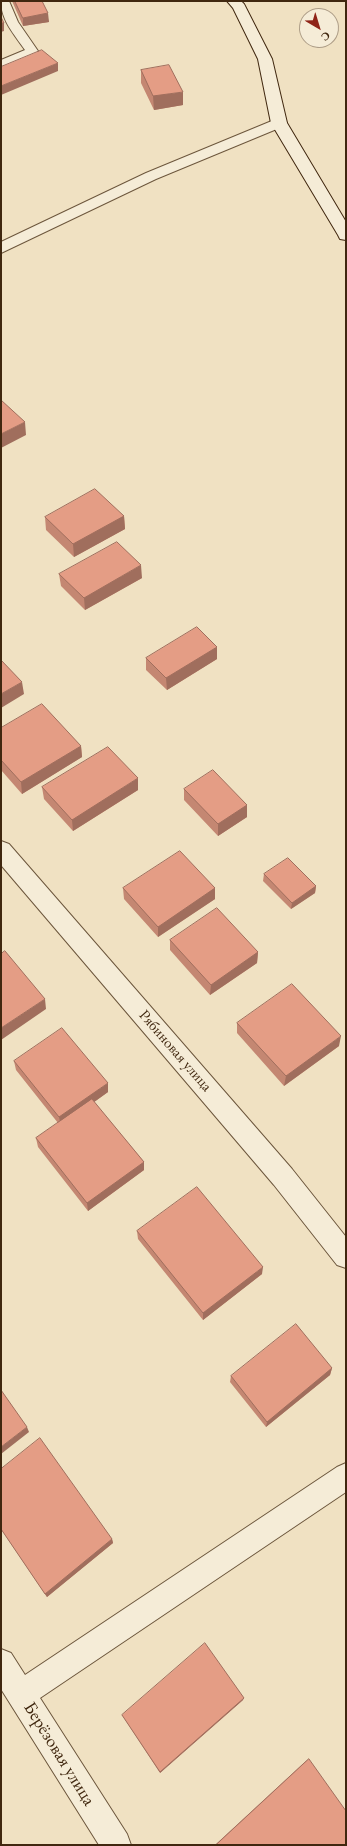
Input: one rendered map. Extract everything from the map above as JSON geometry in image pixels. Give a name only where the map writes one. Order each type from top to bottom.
[{"type":"street","points":[[234,1],[239,7],[266,59],[279,123],[346,235]]},
{"type":"street","points":[[1,248],[151,176],[279,123]]},
{"type":"street","name":"Рябиновая улица","points":[[1,850],[283,1177],[346,1256]]},
{"type":"street","points":[[21,1694],[346,1476]]},
{"type":"street","name":"Берёзовая улица","points":[[1,1663],[116,1845]]},
{"type":"lane","points":[[1,65],[32,51],[12,22],[3,1]]},
{"type":"building","points":[[15,1],[42,1],[48,13],[23,18]]},
{"type":"building","points":[[42,50],[58,63],[1,86],[1,67]]},
{"type":"building","points":[[169,65],[183,92],[153,96],[141,70]]},
{"type":"building","points":[[1,400],[25,422],[1,434]]},
{"type":"building","points":[[95,489],[124,516],[73,544],[45,517]]},
{"type":"building","points":[[117,542],[141,565],[84,598],[59,574]]},
{"type":"building","points":[[197,627],[217,647],[166,678],[146,658]]},
{"type":"building","points":[[1,660],[22,682],[1,694]]},
{"type":"building","points":[[42,704],[81,746],[21,782],[1,760],[1,728]]},
{"type":"building","points":[[108,747],[138,778],[72,820],[42,787]]},
{"type":"building","points":[[213,770],[247,805],[218,824],[184,789]]},
{"type":"building","points":[[180,851],[215,888],[158,927],[123,888]]},
{"type":"building","points":[[288,858],[316,886],[292,903],[264,874]]},
{"type":"building","points":[[217,908],[258,952],[211,985],[170,940]]},
{"type":"building","points":[[5,951],[45,999],[1,1028],[1,954]]},
{"type":"building","points":[[292,984],[341,1036],[286,1076],[237,1023]]},
{"type":"building","points":[[62,1028],[108,1083],[59,1117],[14,1061]]},
{"type":"building","points":[[92,1099],[144,1162],[87,1203],[36,1138]]},
{"type":"building","points":[[197,1187],[263,1267],[203,1313],[137,1231]]},
{"type":"building","points":[[296,1324],[332,1368],[267,1422],[231,1376]]},
{"type":"building","points":[[1,1390],[27,1427],[1,1447]]},
{"type":"building","points":[[40,1438],[112,1539],[45,1594],[1,1529],[1,1469]]},
{"type":"building","points":[[205,1643],[244,1698],[160,1772],[122,1715]]},
{"type":"building","points":[[309,1759],[346,1811],[346,1845],[216,1845]]}]
